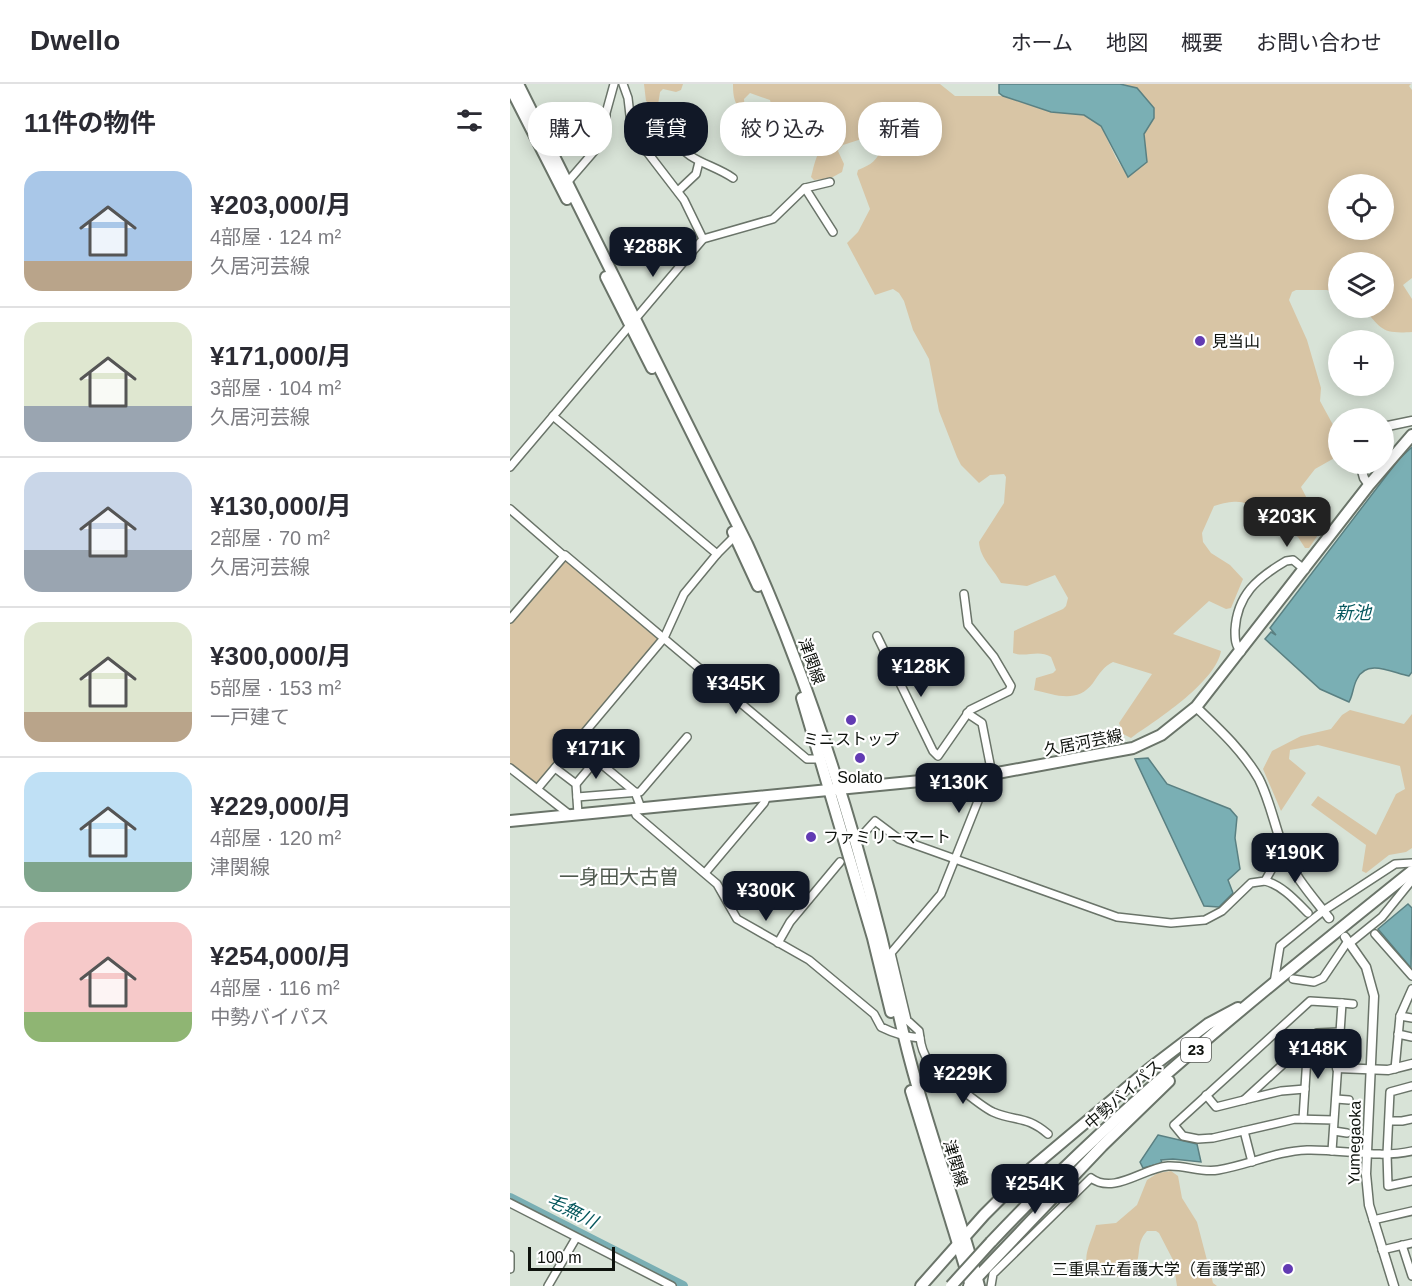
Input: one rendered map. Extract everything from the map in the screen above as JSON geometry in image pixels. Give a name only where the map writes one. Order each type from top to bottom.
[{"type":"main road","name":"津関線","points":[[518,84],[565,186],[776,607],[801,673],[834,789],[899,1034],[921,1129],[961,1241],[973,1284]]},
{"type":"main road","name":"津関線","points":[[510,87],[565,186]]},
{"type":"main road","name":"津関線","points":[[633,321],[770,611],[795,675],[820,759],[855,843],[880,934],[899,1034]]},
{"type":"main road","name":"久居河芸線","points":[[510,821],[765,800],[834,789],[989,774],[1133,748],[1161,735],[1196,707],[1369,485],[1412,435]]},
{"type":"main road","name":"中勢バイパス","points":[[951,1286],[991,1242],[1116,1117],[1274,983],[1412,871]]},
{"type":"main road","points":[[921,1286],[939,1257],[961,1241],[1028,1171],[1149,1069],[1208,1024],[1257,998]]},
{"type":"main road","points":[[973,1284],[1125,1123],[1257,998]]},
{"type":"street","points":[[565,186],[603,141],[606,132],[606,113],[614,84]]},
{"type":"street","points":[[623,84],[628,98],[631,124],[641,144],[678,191],[703,239]]},
{"type":"street","points":[[690,156],[734,178]]},
{"type":"street","points":[[678,191],[696,174],[699,162]]},
{"type":"street","points":[[510,467],[703,239],[773,219],[805,188],[830,182]]},
{"type":"street","points":[[805,188],[833,232]]},
{"type":"street","points":[[553,416],[717,554]]},
{"type":"street","points":[[1394,425],[1412,421]]},
{"type":"street","points":[[1363,474],[1369,485]]},
{"type":"street","points":[[510,509],[807,759],[820,759]]},
{"type":"street","points":[[538,788],[664,638],[684,594],[717,554],[735,537]]},
{"type":"street","points":[[510,620],[564,556]]},
{"type":"street","points":[[1241,652],[1235,642],[1236,616],[1246,593],[1268,573],[1289,560],[1293,560],[1305,570]]},
{"type":"street","points":[[877,636],[938,757],[967,713],[1009,691],[1011,686],[999,663],[969,625],[964,594]]},
{"type":"street","points":[[1196,707],[1232,742],[1254,771],[1268,798],[1286,855],[1326,914]]},
{"type":"street","points":[[967,713],[982,723],[989,774],[940,894],[891,954],[907,1020],[919,1031],[921,1045],[929,1061],[985,1108],[999,1114],[1031,1121],[1048,1134]]},
{"type":"street","points":[[577,797],[640,792],[687,737]]},
{"type":"street","points":[[576,743],[635,792],[636,811],[717,884],[737,919],[809,960],[874,1014],[881,1028],[920,1038]]},
{"type":"street","points":[[510,768],[535,789],[538,788],[574,814],[577,797],[576,784],[596,760]]},
{"type":"street","points":[[555,768],[576,784]]},
{"type":"street","points":[[705,873],[765,800]]},
{"type":"street","points":[[855,843],[875,821],[893,836],[1117,917],[1171,922],[1205,920],[1222,911],[1251,883],[1265,881],[1272,882],[1308,913]]},
{"type":"street","points":[[1265,881],[1278,858],[1286,855]]},
{"type":"street","points":[[778,943],[790,922],[840,862]]},
{"type":"street","points":[[1274,983],[1280,946],[1395,864],[1412,863]]},
{"type":"street","points":[[1293,979],[1314,982],[1323,978],[1348,940],[1382,916],[1412,880]]},
{"type":"street","points":[[1301,906],[1312,896]]},
{"type":"street","points":[[1375,934],[1412,976]]},
{"type":"street","name":"Yumegaoka","points":[[1348,940],[1366,968],[1374,996],[1366,1153],[1369,1205],[1394,1286]]},
{"type":"street","points":[[1395,1069],[1400,1016],[1412,989]]},
{"type":"street","points":[[1334,1120],[1303,1119],[1213,1138],[1198,1139],[1183,1136],[1173,1125],[1310,1001],[1353,1004]]},
{"type":"street","points":[[1332,1151],[1342,1003]]},
{"type":"street","points":[[1400,1016],[1412,1018]]},
{"type":"street","points":[[1244,1100],[1320,1031],[1354,1036]]},
{"type":"street","points":[[1398,1034],[1412,1037]]},
{"type":"street","points":[[1303,1119],[1308,1041]]},
{"type":"street","points":[[1337,1068],[1395,1069],[1412,1064]]},
{"type":"street","points":[[1412,1086],[1390,1092],[1387,1154],[1388,1186],[1412,1181]]},
{"type":"street","points":[[1206,1095],[1216,1107],[1305,1089]]},
{"type":"street","points":[[1336,1099],[1349,1100]]},
{"type":"street","points":[[1389,1121],[1412,1119]]},
{"type":"street","points":[[1244,1131],[1252,1162]]},
{"type":"street","points":[[1334,1131],[1347,1132]]},
{"type":"street","points":[[991,1286],[993,1274],[1091,1178],[1101,1184],[1111,1184],[1163,1167],[1209,1171],[1305,1150],[1387,1154],[1412,1151]]},
{"type":"street","points":[[510,1203],[672,1286]]},
{"type":"street","points":[[1373,1220],[1412,1211]]},
{"type":"street","points":[[548,1286],[576,1238]]},
{"type":"street","points":[[1382,1250],[1412,1243]]},
{"type":"street","points":[[1402,1245],[1412,1276]]},
{"type":"street","points":[[510,1255],[510,1269]]},
{"type":"shaded area","points":[[644,84],[683,84],[681,90],[676,92],[663,89],[660,92],[658,102],[646,101]]},
{"type":"shaded area","points":[[733,84],[940,84],[955,96],[1003,96],[1051,112],[1084,115],[1101,126],[1128,177],[1147,162],[1144,134],[1154,118],[1137,88],[1120,84],[1411,84],[1409,86],[1412,90],[1412,278],[1403,285],[1412,299],[1412,332],[1386,330],[1371,318],[1394,318],[1394,252],[1328,252],[1328,290],[1296,290],[1292,292],[1289,300],[1307,340],[1321,388],[1320,401],[1328,416],[1328,462],[1315,469],[1301,487],[1320,524],[1320,532],[1309,548],[1305,548],[1298,537],[1289,531],[1275,533],[1245,503],[1214,506],[1202,533],[1203,542],[1211,553],[1230,565],[1243,579],[1231,608],[1226,609],[1209,601],[1173,634],[1221,651],[1217,663],[1186,698],[1131,738],[1123,734],[1119,723],[1152,674],[1113,662],[1104,668],[1087,690],[1080,694],[1058,696],[1034,690],[1036,678],[1056,670],[1051,657],[1046,655],[1013,653],[1014,631],[1063,609],[1068,598],[1055,575],[1027,586],[1001,583],[985,559],[979,542],[1004,503],[1006,477],[1004,474],[990,475],[979,483],[961,465],[939,411],[929,359],[913,330],[904,301],[893,289],[875,295],[847,243],[858,232],[870,209],[857,174],[858,170],[870,164],[877,156],[942,156],[942,102],[858,102],[858,140],[846,144],[846,102],[770,102],[750,93],[744,99],[744,102],[736,102]]},
{"type":"shaded area","points":[[817,156],[840,156],[844,164],[842,172],[831,178],[814,180],[811,177]]},
{"type":"shaded area","points":[[566,560],[659,640],[537,784],[534,784],[510,764],[510,624]]},
{"type":"shaded area","points":[[1350,710],[1404,724],[1412,714],[1412,848],[1406,852],[1389,855],[1366,873],[1362,871],[1366,845],[1311,805],[1318,796],[1376,835],[1396,794],[1405,789],[1400,766],[1318,745],[1290,750],[1289,759],[1306,773],[1281,811],[1263,769],[1272,751],[1301,736],[1331,729],[1342,715]]},
{"type":"shaded area","points":[[1171,1171],[1178,1176],[1182,1198],[1197,1222],[1213,1283],[1217,1286],[1177,1286],[1173,1260],[1156,1231],[1147,1231],[1140,1243],[1136,1265],[1125,1277],[1094,1277],[1089,1271],[1086,1259],[1096,1225],[1116,1223],[1137,1205],[1147,1180],[1158,1173]]},
{"type":"water","points":[[999,84],[1120,84],[1137,88],[1154,108],[1154,118],[1144,134],[1147,162],[1128,177],[1101,126],[1084,115],[1051,112],[1003,96],[999,93]]},
{"type":"water","name":"新池","points":[[1412,447],[1412,672],[1409,676],[1381,668],[1367,669],[1357,679],[1349,702],[1320,689],[1265,639],[1271,632],[1276,635],[1270,628],[1388,474],[1394,474],[1394,466]]},
{"type":"water","points":[[1148,758],[1167,784],[1230,809],[1237,817],[1235,838],[1240,869],[1228,880],[1233,893],[1219,907],[1204,906],[1135,759]]},
{"type":"water","points":[[1408,904],[1412,908],[1411,968],[1378,929]]},
{"type":"water","points":[[1158,1135],[1197,1144],[1201,1162],[1161,1160],[1162,1163],[1143,1168],[1140,1162]]},
{"type":"waterway","points":[[768,801],[806,798]]},
{"type":"waterway","name":"毛無川","points":[[510,1198],[683,1286]]},
{"type":"place","name":"見当山","points":[[1200,341]]},
{"type":"place","name":"ミニストップ","points":[[851,720]]},
{"type":"place","name":"Solato","points":[[860,758]]},
{"type":"place","name":"ファミリーマート","points":[[811,837]]},
{"type":"place","name":"三重県立看護大学（看護学部）","points":[[1288,1269]]},
{"type":"district","name":"一身田大古曽","points":[[619,877]]}]
